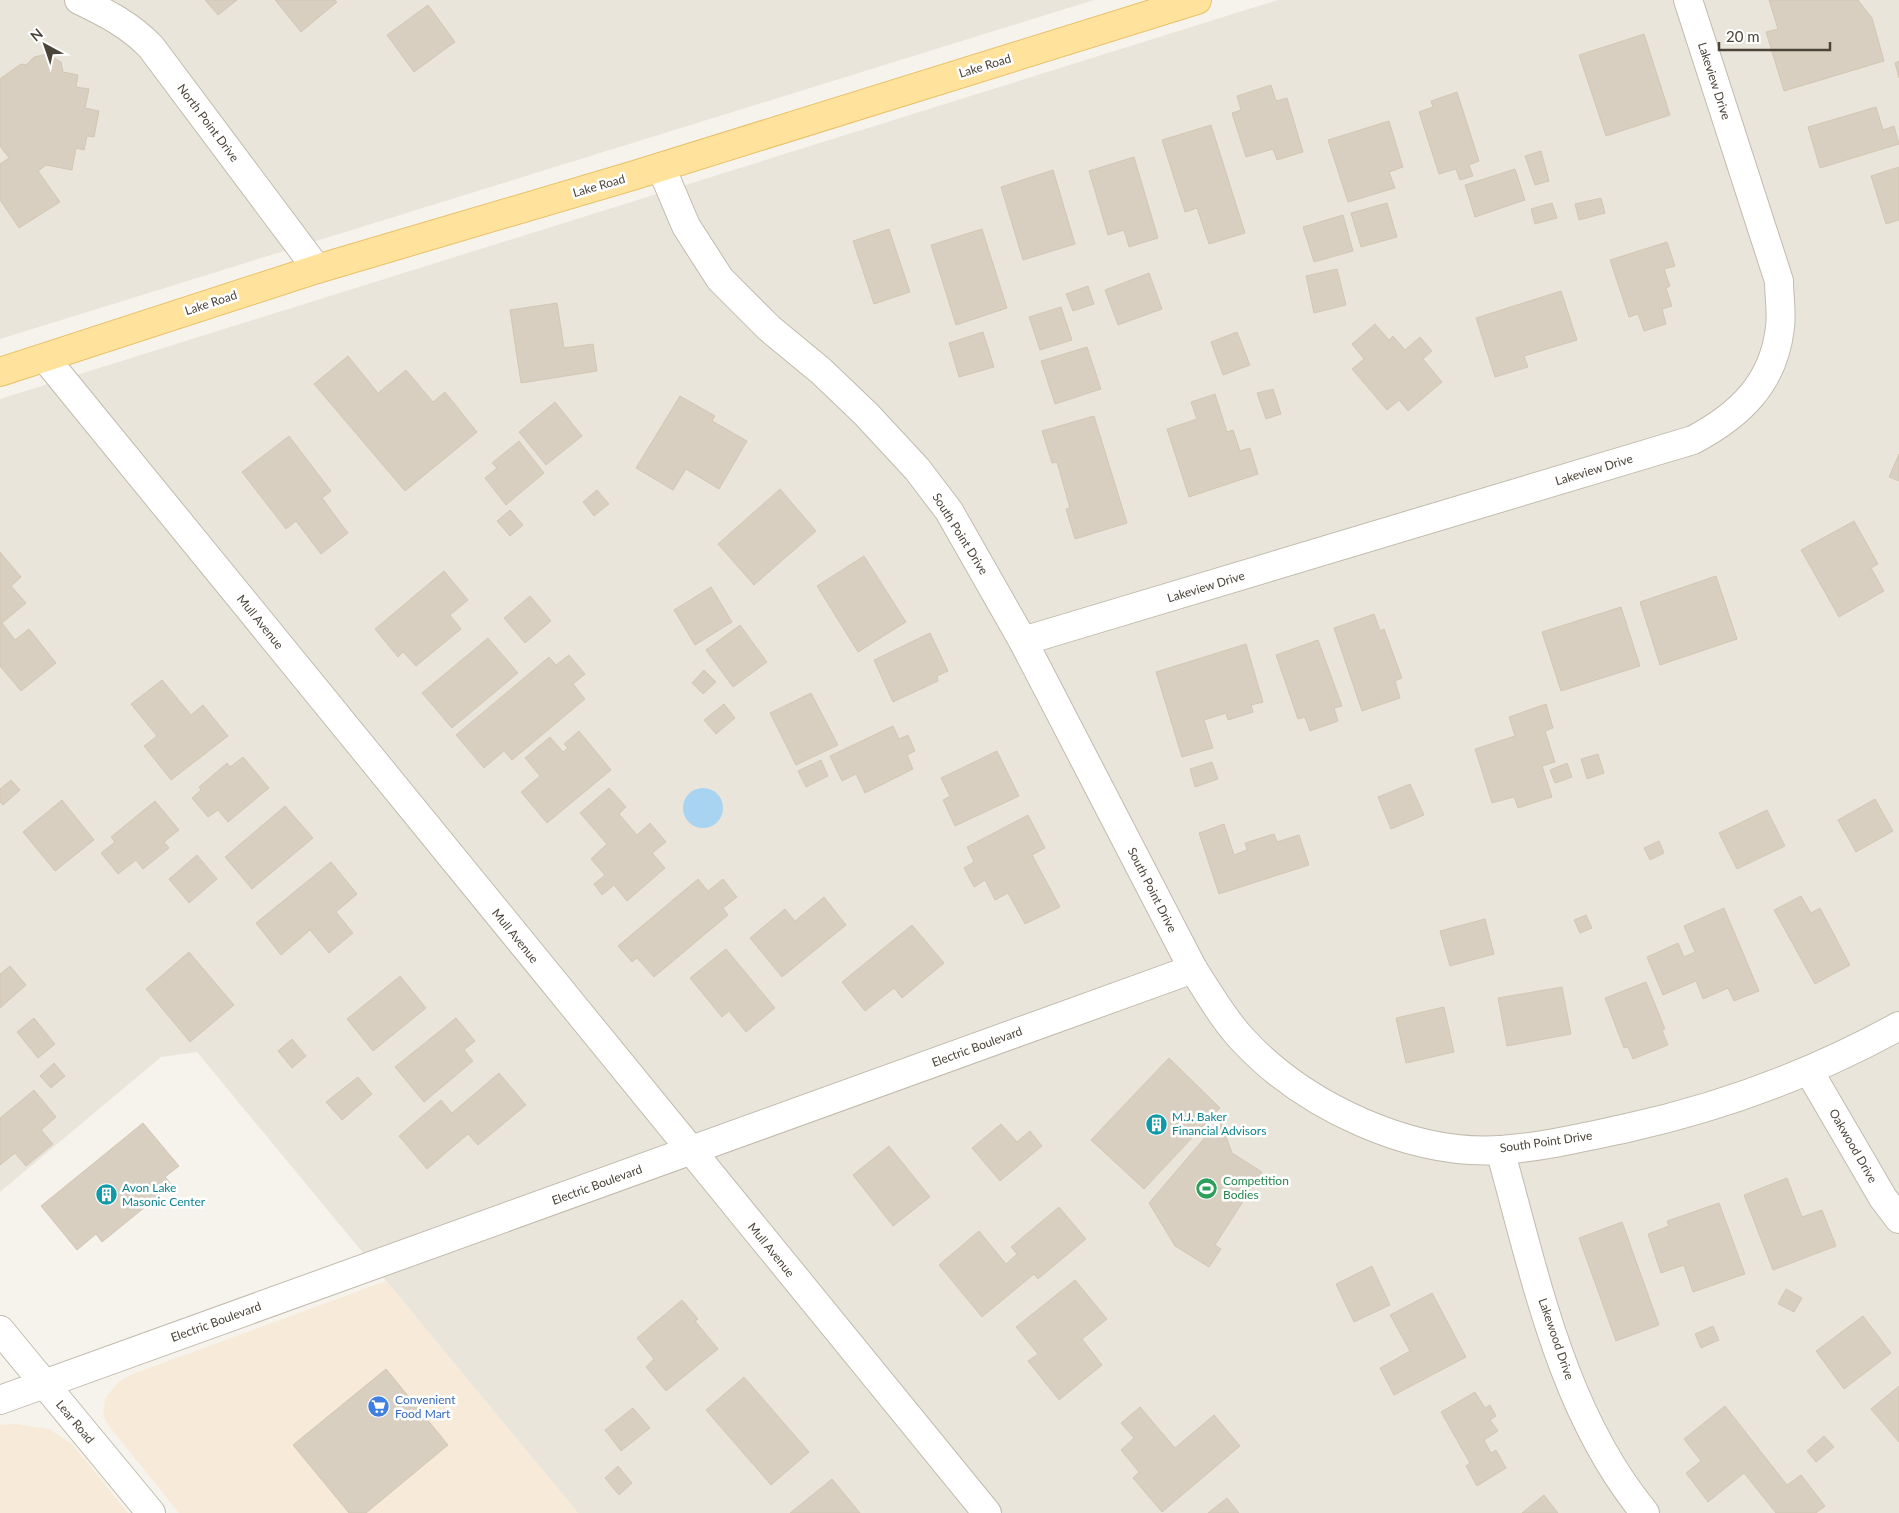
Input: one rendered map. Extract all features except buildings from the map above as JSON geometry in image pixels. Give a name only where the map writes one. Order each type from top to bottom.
[{"type":"main road","name":"Lake Road","points":[[0,372],[317,269],[661,167],[1197,0]]},
{"type":"street","name":"North Point Drive","points":[[79,0],[116,18],[137,32],[152,46],[317,269]]},
{"type":"street","name":"Lakeview Drive","points":[[1024,641],[1693,440],[1721,425],[1746,404],[1767,373],[1776,350],[1780,326],[1779,281],[1688,0]]},
{"type":"street","name":"South Point Drive","points":[[661,167],[686,226],[720,279],[769,328],[821,371],[866,414],[917,469],[949,511],[1024,641],[1193,969],[1224,1018],[1244,1041],[1265,1062],[1312,1097],[1337,1112],[1392,1134],[1450,1147],[1500,1150],[1569,1141],[1662,1120],[1751,1092],[1809,1071],[1899,1026]]},
{"type":"street","name":"Mull Avenue","points":[[45,358],[987,1513]]},
{"type":"street","name":"Electric Boulevard","points":[[0,1400],[1193,969]]},
{"type":"street","name":"Oakwood Drive","points":[[1809,1071],[1883,1198],[1899,1219]]},
{"type":"street","name":"Lakewood Drive","points":[[1500,1150],[1544,1308],[1581,1409],[1609,1461],[1645,1513]]},
{"type":"street","name":"Lear Road","points":[[0,1330],[151,1513]]},
{"type":"shaded area","points":[[0,0],[1094,0],[0,339]]},
{"type":"shaded area","points":[[1278,0],[1899,0],[1899,1513],[578,1513],[197,1052],[161,1057],[0,1192],[0,399]]},
{"type":"shaded area","points":[[386,1281],[578,1513],[179,1513],[109,1426],[103,1415],[105,1399],[117,1383],[130,1375]]},
{"type":"shaded area","points":[[16,1424],[49,1429],[72,1444],[128,1513],[0,1513],[0,1425]]},
{"type":"water","points":[[707,788],[714,791],[720,797],[723,808],[722,816],[714,825],[707,828],[699,828],[692,825],[684,816],[683,804],[686,797],[695,789]]},
{"type":"place","name":"M.J. Baker Financial Advisors","points":[[1156,1124]]},
{"type":"place","name":"Competition Bodies","points":[[1207,1188]]},
{"type":"place","name":"Avon Lake Masonic Center","points":[[106,1195]]},
{"type":"place","name":"Convenient Food Mart","points":[[379,1407]]}]
